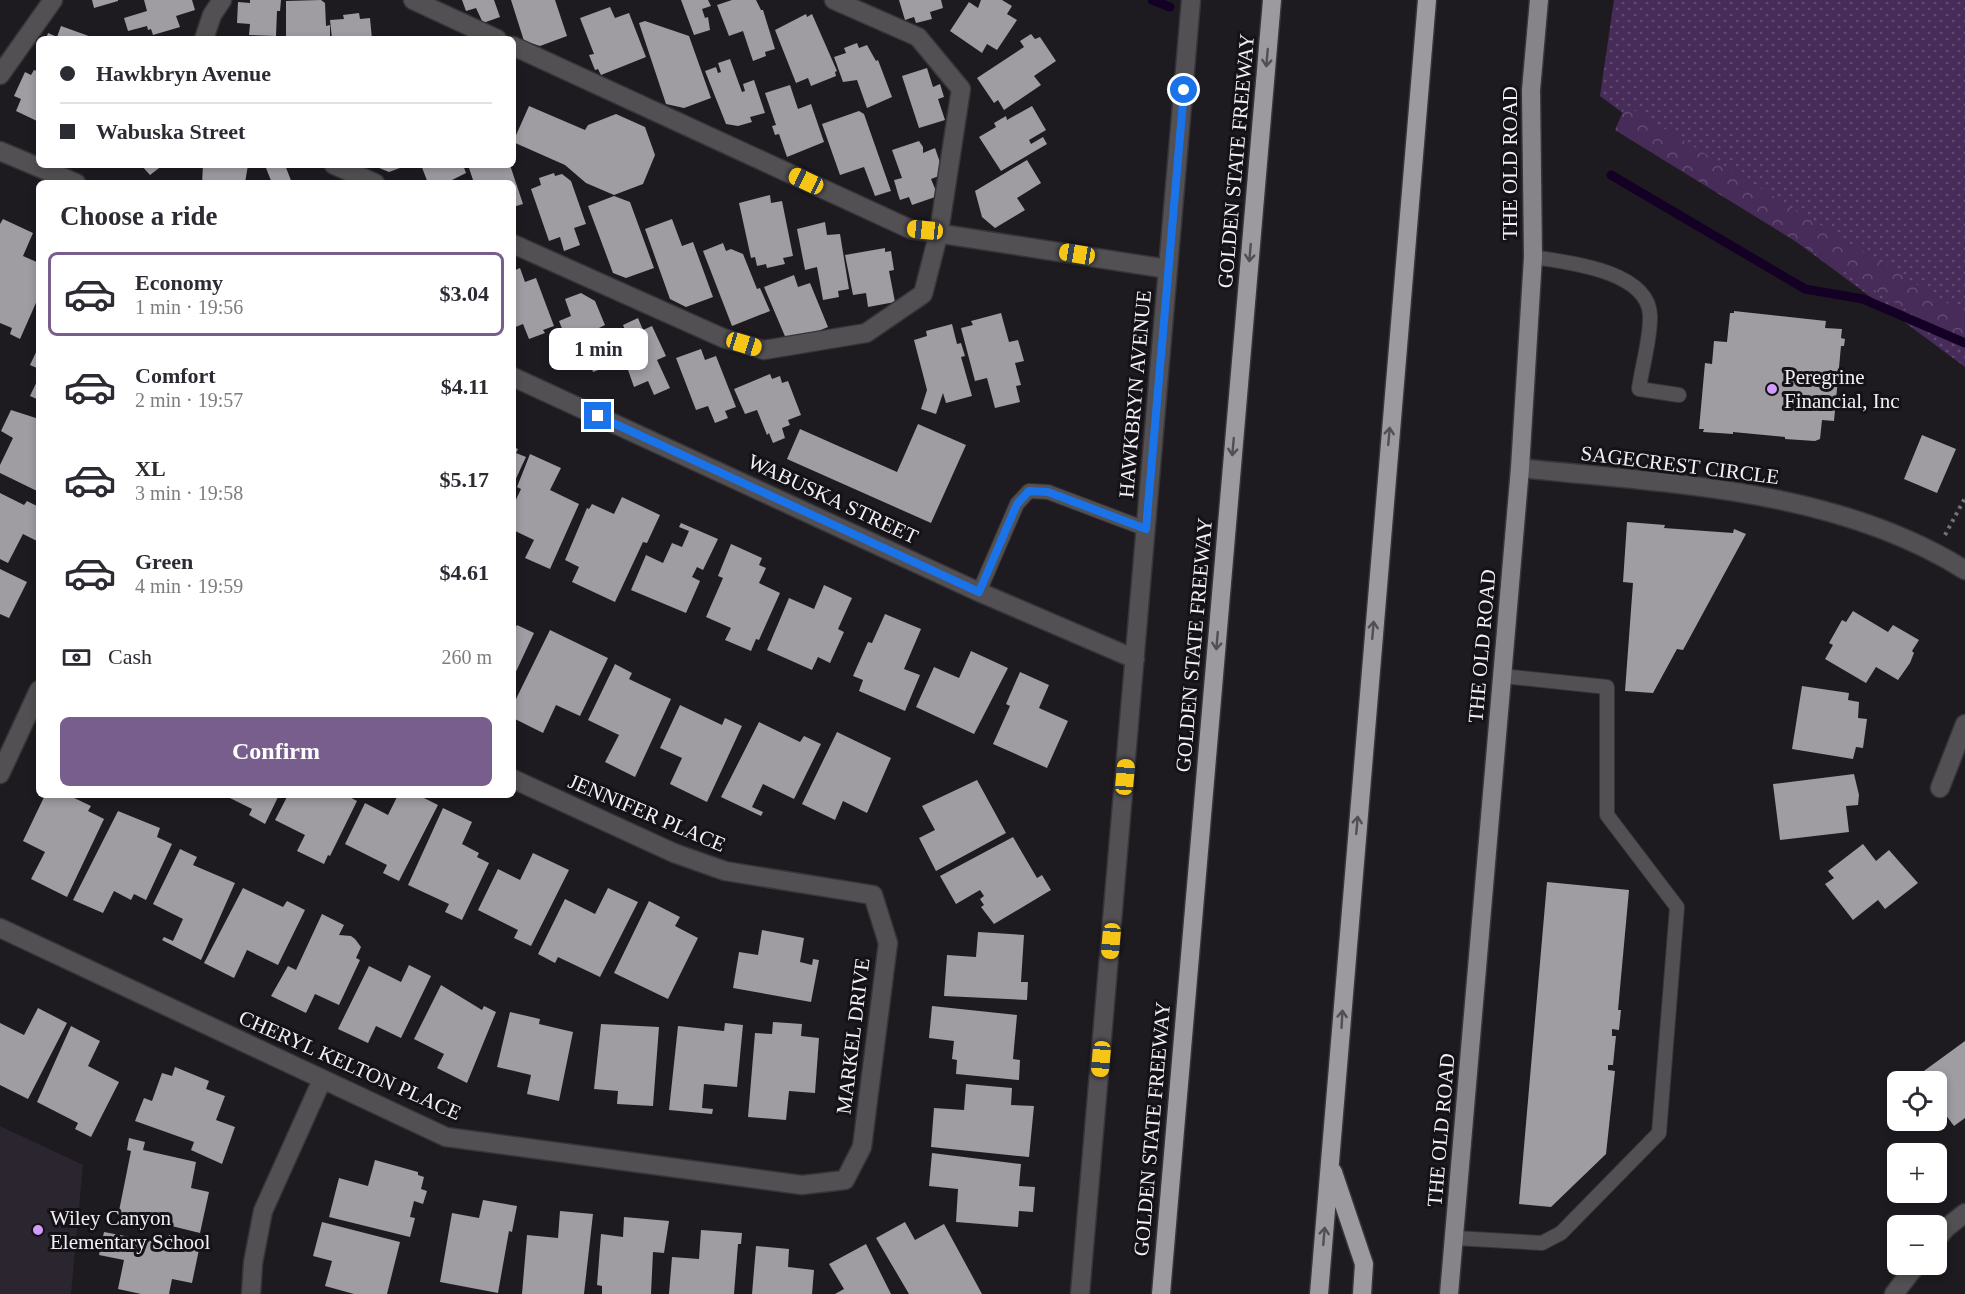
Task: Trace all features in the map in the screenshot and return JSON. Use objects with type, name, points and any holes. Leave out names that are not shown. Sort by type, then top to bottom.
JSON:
[{"type":"highway","name":"GOLDEN STATE FREEWAY","points":[[1161,1294],[1272,0]]},
{"type":"highway","points":[[1319,1294],[1427,0]]},
{"type":"highway","points":[[1331,1166],[1364,1264],[1362,1294]]},
{"type":"main road","name":"THE OLD ROAD","points":[[1449,1294],[1520,468],[1533,257],[1531,90],[1539,0]]},
{"type":"street","points":[[0,75],[53,0]]},
{"type":"street","points":[[205,36],[212,15],[222,0]]},
{"type":"street","points":[[412,0],[491,36]]},
{"type":"street","points":[[516,245],[723,338],[764,350],[866,333],[923,294],[939,232],[961,89],[918,37],[834,0]]},
{"type":"street","name":"HAWKBRYN AVENUE","points":[[1080,1294],[1191,0]]},
{"type":"street","points":[[516,47],[910,229],[1168,269]]},
{"type":"street","points":[[0,152],[36,167]]},
{"type":"street","points":[[39,168],[68,180]]},
{"type":"street","points":[[341,168],[368,180]]},
{"type":"street","name":"WABUSKA STREET","points":[[516,378],[979,592],[1135,659]]},
{"type":"street","name":"SAGECREST CIRCLE","points":[[1520,468],[1746,493],[1825,509],[1936,552],[1965,570]]},
{"type":"street","points":[[0,774],[36,696]]},
{"type":"street","points":[[1940,788],[1965,723]]},
{"type":"street","name":"JENNIFER PLACE","points":[[516,780],[674,853],[725,871],[873,896]]},
{"type":"street","name":"MARKEL DRIVE","points":[[845,1180],[862,1147],[888,943],[873,896]]},
{"type":"street","name":"CHERYL KELTON PLACE","points":[[0,928],[446,1137],[802,1185],[845,1180]]},
{"type":"street","points":[[251,1294],[263,1211],[322,1080]]},
{"type":"street","points":[[1947,1230],[1965,1213]]},
{"type":"street","points":[[1894,1294],[1909,1275]]},
{"type":"lane","points":[[1533,257],[1600,268],[1631,285],[1645,299],[1650,314],[1639,388],[1678,395]]},
{"type":"lane","points":[[979,592],[1017,504],[1029,491],[1048,492],[1146,529]]},
{"type":"lane","points":[[1454,1238],[1542,1244],[1561,1233],[1659,1133],[1677,908],[1607,815],[1607,687],[1502,676]]},
{"type":"path","points":[[1936,552],[1965,498]]},
{"type":"shaded area","name":"Wiley Canyon Elementary School","points":[[0,1126],[83,1165],[71,1294],[0,1294]]},
{"type":"green space","points":[[1614,0],[1965,0],[1965,367],[1600,96]]},
{"type":"green space","points":[[1626,105],[1965,314],[1965,346],[1615,130]]},
{"type":"building","points":[[92,0],[118,0],[118,1],[94,8]]},
{"type":"building","points":[[144,0],[192,0],[195,10],[176,16],[180,27],[153,35],[147,26],[128,31],[124,18],[147,11]]},
{"type":"building","points":[[250,0],[281,0],[280,11],[277,11],[276,36],[249,35],[250,24],[237,23],[238,2],[250,3]]},
{"type":"building","points":[[321,0],[325,3],[326,26],[330,25],[330,36],[286,36],[286,1]]},
{"type":"building","points":[[462,0],[494,0],[500,17],[483,23],[476,8],[466,11]]},
{"type":"building","points":[[511,0],[555,0],[567,36],[540,46],[524,41]]},
{"type":"building","points":[[681,0],[708,0],[711,6],[702,9],[705,18],[708,17],[710,30],[694,35]]},
{"type":"building","points":[[732,0],[756,0],[763,10],[775,49],[765,52],[766,56],[753,61],[743,31],[729,36],[717,5]]},
{"type":"building","points":[[899,0],[941,0],[943,8],[930,12],[932,19],[916,23],[914,17],[905,20]]},
{"type":"building","points":[[981,0],[1002,0],[1012,6],[1007,14],[1017,20],[997,50],[987,44],[982,53],[950,31],[969,2],[978,8]]},
{"type":"building","points":[[610,7],[615,18],[629,13],[646,57],[601,75],[598,69],[595,70],[589,55],[594,54],[580,18]]},
{"type":"building","points":[[359,13],[360,19],[370,18],[372,36],[332,36],[330,20],[344,19],[343,15]]},
{"type":"building","points":[[806,14],[807,17],[812,14],[837,71],[836,76],[811,86],[808,78],[796,83],[775,30]]},
{"type":"building","points":[[645,21],[689,36],[711,98],[684,108],[666,104],[639,23]]},
{"type":"building","points":[[61,26],[89,36],[57,36]]},
{"type":"building","points":[[1031,34],[1035,39],[1040,37],[1056,61],[1034,76],[1041,85],[1004,110],[998,100],[994,103],[977,78],[1024,47],[1020,41]]},
{"type":"building","points":[[857,43],[859,48],[867,45],[876,61],[878,60],[892,97],[867,108],[857,80],[843,82],[834,57],[846,53],[844,48]]},
{"type":"building","points":[[730,59],[742,92],[745,91],[743,84],[754,80],[765,113],[750,117],[752,122],[738,126],[726,124],[705,71],[716,67],[718,73],[721,72],[718,63]]},
{"type":"building","points":[[927,68],[933,87],[940,84],[944,97],[938,99],[945,120],[919,128],[902,76]]},
{"type":"building","points":[[34,70],[36,71],[36,121],[16,111],[21,99],[14,96],[25,72],[31,75]]},
{"type":"building","points":[[790,85],[798,109],[811,104],[824,142],[787,157],[779,134],[775,135],[772,126],[776,125],[765,93]]},
{"type":"building","points":[[529,106],[585,130],[588,125],[616,114],[645,127],[655,155],[643,184],[614,195],[586,183],[565,165],[516,143],[516,135]]},
{"type":"building","points":[[1032,106],[1046,130],[1029,140],[1031,144],[1043,137],[1047,144],[1001,171],[979,137],[996,127],[994,123],[1006,116],[1007,120]]},
{"type":"building","points":[[859,111],[864,114],[891,191],[875,196],[864,167],[840,175],[822,124]]},
{"type":"building","points":[[919,141],[923,147],[923,153],[935,148],[944,174],[931,179],[938,196],[912,205],[909,197],[900,200],[894,180],[902,178],[892,150]]},
{"type":"building","points":[[1027,160],[1041,183],[1017,198],[1025,210],[995,228],[982,217],[975,191]]},
{"type":"building","points":[[144,168],[159,168],[150,175]]},
{"type":"building","points":[[203,168],[248,168],[246,180],[202,180]]},
{"type":"building","points":[[266,168],[286,168],[291,180],[271,180]]},
{"type":"building","points":[[379,168],[400,168],[389,172]]},
{"type":"building","points":[[422,168],[464,168],[466,173],[452,180],[427,180]]},
{"type":"building","points":[[469,168],[511,168],[515,180],[473,180]]},
{"type":"building","points":[[554,173],[555,176],[562,174],[571,181],[586,224],[574,228],[580,245],[564,251],[560,237],[549,241],[531,189],[541,185],[539,178]]},
{"type":"building","points":[[516,183],[523,204],[516,206]]},
{"type":"building","points":[[770,195],[771,203],[782,201],[793,256],[783,258],[785,264],[767,268],[766,264],[757,266],[755,257],[751,258],[739,203]]},
{"type":"building","points":[[614,196],[630,202],[654,268],[626,278],[613,273],[588,206]]},
{"type":"building","points":[[3,219],[33,233],[23,256],[36,262],[36,303],[20,339],[10,334],[12,328],[0,323],[0,224]]},
{"type":"building","points":[[672,219],[682,246],[693,242],[713,297],[686,307],[670,299],[645,229]]},
{"type":"building","points":[[825,222],[827,235],[840,234],[849,289],[838,291],[839,297],[823,300],[817,267],[805,270],[797,229]]},
{"type":"building","points":[[723,243],[726,251],[731,249],[743,254],[757,289],[760,288],[770,311],[732,326],[703,251]]},
{"type":"building","points":[[885,248],[885,252],[891,251],[894,270],[889,271],[895,302],[868,307],[866,293],[853,295],[845,255]]},
{"type":"building","points":[[520,268],[525,282],[536,278],[554,326],[543,330],[545,333],[529,339],[523,324],[516,327],[516,270]]},
{"type":"building","points":[[794,275],[798,287],[810,283],[828,327],[794,341],[787,341],[764,287]]},
{"type":"building","points":[[581,293],[595,301],[605,325],[597,329],[611,365],[593,372],[584,346],[571,351],[559,321],[571,316],[565,299]]},
{"type":"building","points":[[1734,311],[1826,321],[1825,328],[1842,329],[1841,338],[1845,339],[1844,346],[1841,346],[1834,421],[1822,420],[1820,439],[1815,441],[1785,439],[1785,437],[1733,432],[1733,434],[1703,432],[1704,429],[1699,429],[1705,363],[1712,364],[1714,341],[1727,342],[1730,313]]},
{"type":"building","points":[[1001,313],[1009,342],[1018,340],[1024,361],[1015,363],[1021,385],[1016,386],[1020,402],[995,408],[987,378],[975,381],[961,328],[973,325],[971,321]]},
{"type":"building","points":[[638,318],[643,330],[652,326],[666,356],[657,360],[670,388],[654,395],[648,381],[634,387],[620,347],[630,342],[623,325]]},
{"type":"building","points":[[952,324],[957,344],[961,343],[965,356],[961,357],[972,396],[946,403],[943,393],[936,414],[921,409],[927,390],[914,340],[927,336],[926,331]]},
{"type":"building","points":[[701,349],[705,360],[716,356],[736,407],[725,411],[728,418],[715,423],[708,406],[696,410],[676,358]]},
{"type":"building","points":[[36,352],[36,368],[30,365]]},
{"type":"building","points":[[770,374],[772,379],[780,376],[782,383],[788,381],[801,415],[788,420],[790,425],[782,428],[785,438],[773,443],[769,433],[767,435],[757,410],[745,414],[734,389]]},
{"type":"building","points":[[36,383],[36,399],[30,396]]},
{"type":"building","points":[[11,410],[36,418],[36,491],[0,473],[0,465],[13,438],[1,431]]},
{"type":"building","points":[[918,424],[966,445],[931,523],[787,459],[800,429],[897,472]]},
{"type":"building","points":[[1922,435],[1956,449],[1937,493],[1904,479]]},
{"type":"building","points":[[516,453],[526,457],[516,479]]},
{"type":"building","points":[[530,454],[561,468],[550,490],[579,504],[550,569],[525,558],[534,540],[516,531],[516,500],[521,489],[517,487]]},
{"type":"building","points":[[0,493],[24,505],[27,501],[36,506],[36,540],[23,534],[8,563],[0,559]]},
{"type":"building","points":[[622,497],[660,515],[647,543],[643,542],[615,602],[572,582],[579,567],[565,560],[587,508],[589,509],[592,504],[614,514]]},
{"type":"building","points":[[1627,522],[1665,525],[1664,528],[1733,533],[1734,529],[1746,534],[1683,650],[1677,649],[1653,693],[1625,691],[1633,583],[1623,582]]},
{"type":"building","points":[[681,523],[718,539],[703,570],[697,567],[692,577],[700,581],[686,613],[631,590],[646,555],[663,563],[672,543],[682,547],[689,531],[679,527]]},
{"type":"building","points":[[731,544],[762,558],[759,565],[766,568],[759,583],[780,593],[759,640],[756,639],[751,651],[725,640],[731,628],[706,617],[723,578],[718,576]]},
{"type":"building","points":[[0,569],[27,582],[9,618],[0,614]]},
{"type":"building","points":[[824,585],[852,598],[838,629],[844,632],[830,663],[818,657],[812,670],[767,650],[789,598],[814,609]]},
{"type":"building","points":[[1853,611],[1888,632],[1893,625],[1919,640],[1912,651],[1914,653],[1910,663],[1898,680],[1876,667],[1866,683],[1825,659],[1833,645],[1829,643],[1842,620],[1846,622]]},
{"type":"building","points":[[885,614],[921,629],[904,669],[920,675],[905,711],[859,691],[863,680],[853,676],[868,642],[872,643]]},
{"type":"building","points":[[517,625],[534,633],[516,672]]},
{"type":"building","points":[[550,630],[608,658],[580,716],[556,705],[543,733],[516,720],[516,699]]},
{"type":"building","points":[[971,651],[1008,668],[974,734],[916,707],[934,667],[959,678]]},
{"type":"building","points":[[615,664],[632,673],[629,679],[671,699],[635,777],[605,762],[619,735],[588,720]]},
{"type":"building","points":[[1020,672],[1049,685],[1039,708],[1068,721],[1047,768],[993,744],[1010,706],[1006,704]]},
{"type":"building","points":[[1802,686],[1849,693],[1848,700],[1859,702],[1858,718],[1867,719],[1863,748],[1856,747],[1853,759],[1792,749]]},
{"type":"building","points":[[680,705],[722,725],[725,718],[742,726],[707,802],[670,784],[682,758],[660,748]]},
{"type":"building","points":[[759,722],[800,742],[804,736],[821,744],[794,799],[763,784],[752,807],[763,812],[761,816],[721,797]]},
{"type":"building","points":[[837,732],[891,758],[867,813],[843,801],[835,820],[802,804]]},
{"type":"building","points":[[1854,774],[1859,795],[1858,805],[1846,806],[1849,832],[1780,840],[1773,784]]},
{"type":"building","points":[[977,780],[1006,833],[936,871],[919,838],[935,830],[922,806]]},
{"type":"building","points":[[44,798],[74,798],[91,806],[88,811],[104,819],[67,897],[31,879],[45,852],[23,841]]},
{"type":"building","points":[[230,798],[278,798],[265,824],[249,815],[252,809]]},
{"type":"building","points":[[286,798],[352,798],[357,801],[324,864],[297,851],[305,835],[275,820]]},
{"type":"building","points":[[396,798],[424,798],[438,805],[399,881],[383,873],[387,865],[345,844],[365,803],[388,815]]},
{"type":"building","points":[[443,808],[472,822],[462,844],[479,853],[477,857],[489,863],[462,920],[445,912],[449,904],[408,885]]},
{"type":"building","points":[[118,811],[160,828],[157,837],[172,844],[146,900],[134,894],[131,900],[114,891],[103,913],[73,900]]},
{"type":"building","points":[[1013,837],[1037,878],[1042,875],[1051,890],[994,924],[981,907],[984,905],[980,899],[984,896],[980,890],[956,904],[940,876]]},
{"type":"building","points":[[1863,844],[1876,861],[1889,850],[1918,883],[1885,909],[1878,900],[1853,920],[1825,884],[1834,878],[1828,871]]},
{"type":"building","points":[[180,849],[197,857],[193,865],[235,883],[201,960],[162,940],[164,937],[173,941],[183,919],[153,904]]},
{"type":"building","points":[[533,853],[569,870],[531,946],[514,938],[518,930],[478,910],[498,869],[520,880]]},
{"type":"building","points":[[1547,882],[1629,890],[1618,1010],[1621,1010],[1619,1030],[1612,1029],[1612,1036],[1616,1036],[1613,1065],[1608,1065],[1608,1070],[1615,1071],[1606,1154],[1551,1207],[1519,1204]]},
{"type":"building","points":[[243,888],[283,907],[287,901],[305,910],[278,965],[247,950],[234,978],[204,963]]},
{"type":"building","points":[[608,888],[638,902],[600,977],[558,957],[555,963],[538,954],[565,899],[595,914]]},
{"type":"building","points":[[649,901],[680,917],[675,926],[698,938],[668,999],[614,973]]},
{"type":"building","points":[[322,914],[344,925],[339,935],[351,936],[355,939],[361,947],[356,958],[360,960],[339,1005],[315,994],[306,1013],[271,996],[288,966],[296,970]]},
{"type":"building","points":[[762,930],[804,938],[800,962],[812,965],[813,959],[819,960],[811,1002],[733,988],[739,952],[758,955]]},
{"type":"building","points":[[978,932],[1024,935],[1021,982],[1028,982],[1027,1000],[944,996],[947,955],[976,957]]},
{"type":"building","points":[[409,965],[431,976],[401,1038],[376,1026],[368,1043],[338,1029],[369,966],[401,982]]},
{"type":"building","points":[[441,985],[482,1010],[484,1006],[496,1012],[467,1083],[437,1068],[444,1054],[414,1039]]},
{"type":"building","points":[[932,1006],[1017,1015],[1013,1059],[1020,1060],[1019,1080],[956,1074],[957,1060],[952,1059],[954,1041],[929,1038]]},
{"type":"building","points":[[38,1008],[67,1023],[28,1099],[0,1085],[0,1023],[24,1035]]},
{"type":"building","points":[[510,1012],[540,1019],[539,1024],[573,1032],[559,1101],[527,1094],[531,1075],[497,1067]]},
{"type":"building","points":[[773,1022],[802,1024],[801,1036],[819,1038],[815,1093],[789,1091],[786,1120],[748,1117],[755,1033],[772,1034]]},
{"type":"building","points":[[725,1023],[743,1025],[737,1087],[704,1084],[702,1108],[713,1109],[712,1114],[669,1110],[678,1026],[724,1031]]},
{"type":"building","points":[[601,1024],[659,1027],[653,1106],[617,1104],[618,1091],[594,1089]]},
{"type":"building","points":[[71,1026],[100,1041],[88,1066],[119,1082],[91,1137],[75,1129],[78,1123],[37,1102]]},
{"type":"building","points":[[1965,1041],[1965,1118],[1954,1126],[1947,1117],[1947,1071],[1924,1071]]},
{"type":"building","points":[[175,1067],[209,1081],[206,1089],[225,1096],[216,1120],[235,1127],[222,1164],[191,1150],[194,1142],[135,1121],[144,1098],[152,1101],[162,1073],[172,1076]]},
{"type":"building","points":[[966,1084],[1012,1088],[1011,1105],[1034,1106],[1029,1157],[931,1147],[934,1108],[964,1110]]},
{"type":"building","points":[[129,1138],[145,1142],[143,1150],[196,1162],[191,1188],[209,1192],[200,1233],[131,1216],[118,1216],[131,1151],[127,1150]]},
{"type":"building","points":[[932,1153],[1021,1164],[1019,1186],[1035,1187],[1033,1212],[1019,1211],[1018,1227],[956,1222],[958,1189],[929,1186]]},
{"type":"building","points":[[375,1160],[418,1172],[418,1175],[424,1177],[421,1189],[427,1191],[423,1204],[414,1201],[410,1217],[415,1218],[410,1237],[329,1217],[339,1178],[368,1186]]},
{"type":"building","points":[[483,1200],[517,1206],[512,1232],[509,1231],[498,1293],[440,1282],[452,1213],[479,1218]]},
{"type":"building","points":[[560,1211],[593,1214],[584,1294],[522,1294],[527,1235],[558,1238]]},
{"type":"building","points":[[624,1217],[669,1221],[664,1253],[653,1252],[651,1294],[602,1294],[602,1286],[597,1285],[601,1234],[623,1237]]},
{"type":"building","points":[[322,1222],[400,1242],[387,1294],[354,1294],[325,1286],[332,1261],[313,1256]]},
{"type":"building","points":[[905,1222],[915,1240],[944,1224],[982,1294],[909,1294],[876,1238]]},
{"type":"building","points":[[701,1230],[742,1233],[741,1244],[738,1244],[734,1294],[669,1294],[672,1257],[699,1259]]},
{"type":"building","points":[[104,1232],[167,1244],[169,1235],[201,1240],[192,1283],[172,1279],[169,1294],[141,1294],[118,1289],[124,1260],[99,1255]]},
{"type":"building","points":[[866,1244],[891,1294],[835,1294],[844,1289],[829,1264]]},
{"type":"building","points":[[756,1246],[789,1249],[788,1267],[814,1270],[812,1294],[752,1294]]},
{"type":"waterway","points":[[1152,0],[1170,7]]},
{"type":"waterway","points":[[1611,175],[1805,289],[1863,299],[1965,343]]},
{"type":"place","name":"Peregrine Financial, Inc","points":[[1772,389]]},
{"type":"place","name":"Wiley Canyon Elementary School","points":[[38,1230]]},
{"type":"route","points":[[598,416],[979,592],[1017,504],[1029,491],[1048,492],[1146,529],[1184,90]]}]
